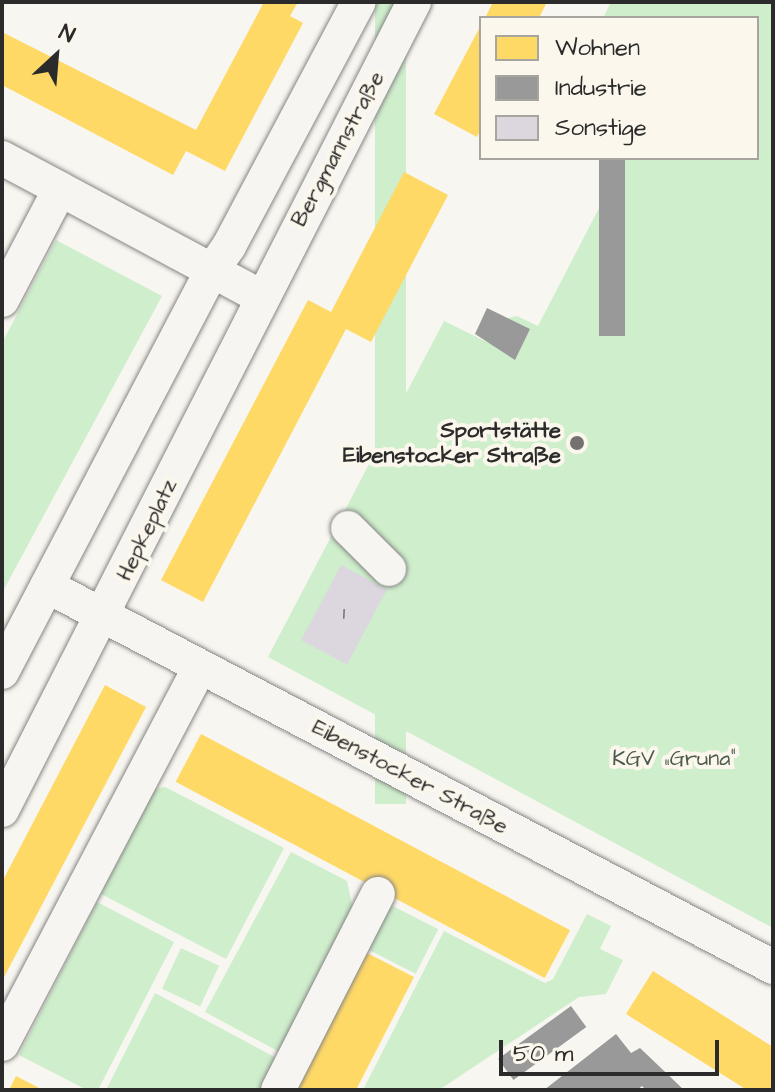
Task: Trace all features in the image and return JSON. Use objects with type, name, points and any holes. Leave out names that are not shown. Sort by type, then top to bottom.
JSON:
[{"type":"street","points":[[2,672],[213,269],[229,246],[359,2]]},
{"type":"street","name":"Bergmannstraße","points":[[261,297],[414,2]]},
{"type":"street","points":[[2,158],[261,297]]},
{"type":"street","points":[[2,300],[60,189]]},
{"type":"street","name":"Hepkeplatz","points":[[2,810],[104,616],[261,297]]},
{"type":"street","points":[[348,528],[389,569]]},
{"type":"street","name":"Eibenstocker Straße","points":[[47,586],[773,967]]},
{"type":"street","points":[[2,1044],[200,667]]},
{"type":"street","points":[[278,1090],[378,894]]},
{"type":"green space","points":[[375,2],[406,2],[406,804],[375,804]]},
{"type":"green space","name":"Sportstätte Eibenstocker Straße","points":[[611,2],[773,2],[773,928],[268,657],[444,321],[495,346],[508,318],[517,316],[538,326],[624,160],[759,160],[759,16],[604,16]]},
{"type":"green space","points":[[56,240],[162,296],[2,593],[2,343]]},
{"type":"green space","points":[[165,787],[284,848],[226,959],[101,894],[155,789]]},
{"type":"green space","points":[[291,852],[347,881],[355,918],[285,1055],[205,1012]]},
{"type":"green space","points":[[383,901],[438,929],[416,974],[360,946]]},
{"type":"green space","points":[[97,902],[174,942],[98,1090],[87,1090],[19,1055]]},
{"type":"green space","points":[[587,914],[611,926],[600,949],[623,960],[606,994],[579,997],[439,1090],[363,1090],[444,931],[545,983],[553,979]]},
{"type":"green space","points":[[181,948],[219,966],[200,1007],[162,989]]},
{"type":"green space","points":[[155,993],[282,1061],[268,1090],[106,1090]]},
{"type":"building: Wohnen","points":[[264,2],[298,2],[290,16],[303,23],[225,171],[186,151],[173,175],[2,85],[2,32],[196,130]]},
{"type":"building: Wohnen","points":[[493,2],[547,2],[540,16],[486,16]]},
{"type":"building: Wohnen","points":[[479,29],[477,137],[434,114]]},
{"type":"building: Wohnen","points":[[404,172],[448,195],[371,342],[346,329],[203,602],[161,580],[308,300],[331,312]]},
{"type":"building: Wohnen","points":[[105,685],[146,707],[2,981],[2,882]]},
{"type":"building: Wohnen","points":[[201,734],[570,930],[545,978],[176,782]]},
{"type":"building: Wohnen","points":[[367,953],[414,977],[356,1090],[296,1090]]},
{"type":"building: Wohnen","points":[[653,971],[773,1047],[773,1090],[747,1090],[626,1014]]},
{"type":"building: Wohnen","points":[[16,1076],[43,1090],[9,1090]]},
{"type":"building: Industrie","points":[[599,160],[625,160],[625,336],[599,336]]},
{"type":"building: Industrie","points":[[487,308],[530,329],[515,360],[475,334]]},
{"type":"building: Industrie","points":[[571,1006],[586,1027],[513,1080],[498,1059]]},
{"type":"building: Industrie","points":[[616,1034],[631,1053],[640,1048],[684,1090],[646,1090],[642,1086],[637,1090],[544,1090]]},
{"type":"building: Sonstige","points":[[341,565],[387,589],[347,664],[301,640]]},
{"type":"place","name":"Sportstätte Eibenstocker Straße","points":[[577,443]]},
{"type":"park label","name":"KGV „Gruna“","points":[[674,759]]}]
